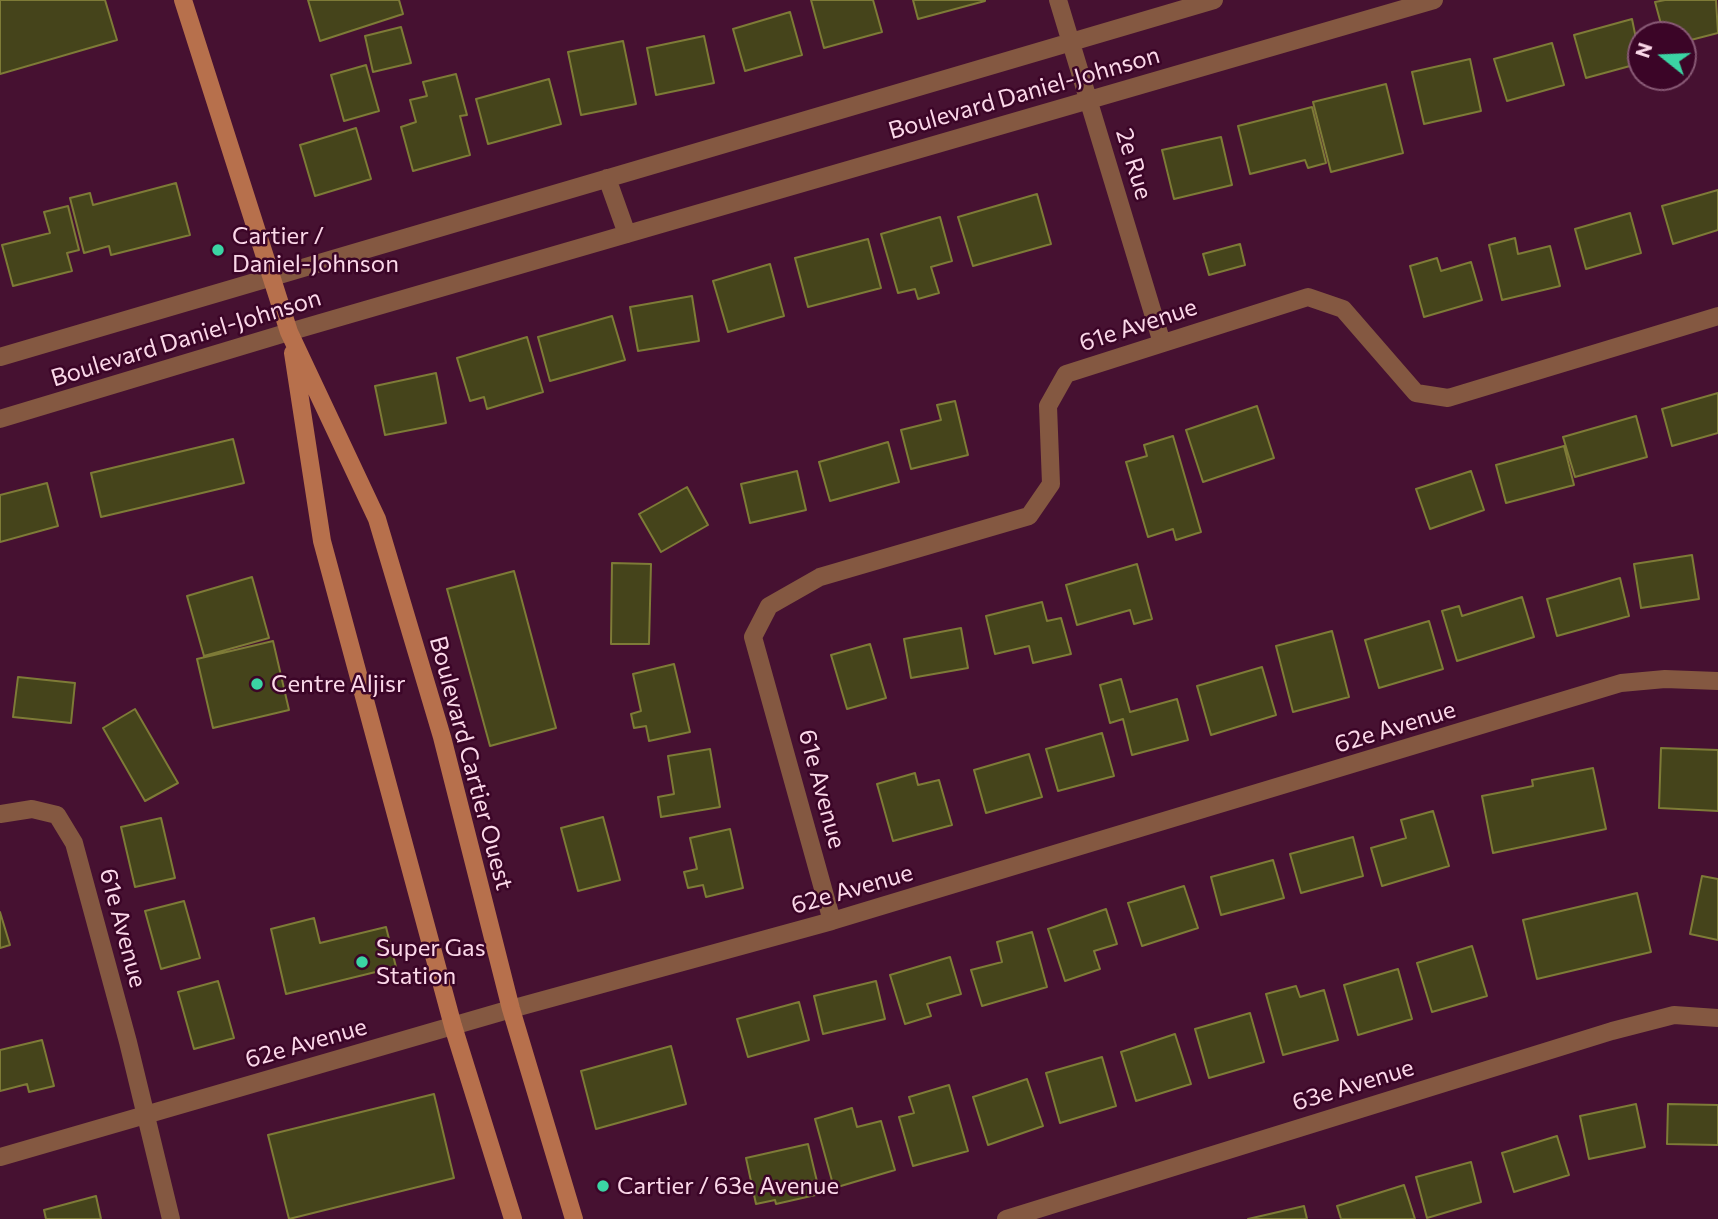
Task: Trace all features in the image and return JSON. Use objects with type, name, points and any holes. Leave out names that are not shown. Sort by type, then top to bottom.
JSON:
[{"type":"street","name":"Boulevard Cartier Ouest","points":[[183,0],[289,332],[377,519],[442,737],[511,1009],[574,1219]]},
{"type":"street","name":"2e Rue","points":[[1058,0],[1162,343]]},
{"type":"street","name":"Boulevard Daniel-Johnson","points":[[0,357],[1214,0]]},
{"type":"street","name":"Boulevard Daniel-Johnson","points":[[0,419],[289,332],[1434,0]]},
{"type":"street","points":[[607,178],[628,234]]},
{"type":"street","name":"61e Avenue","points":[[832,921],[753,637],[769,606],[820,578],[1029,516],[1051,484],[1048,406],[1066,374],[1308,297],[1343,309],[1416,393],[1448,398],[1718,316]]},
{"type":"street","name":"Boulevard Cartier Ouest","points":[[289,332],[322,541],[453,1026],[513,1219]]},
{"type":"street","name":"62e Avenue","points":[[0,1157],[511,1009],[832,921],[1621,683],[1665,679],[1718,681]]},
{"type":"street","name":"61e Avenue","points":[[0,814],[32,808],[57,815],[74,844],[146,1115]]},
{"type":"street","name":"63e Avenue","points":[[1006,1219],[1612,1031],[1674,1015],[1718,1018]]},
{"type":"street","points":[[146,1115],[171,1219]]},
{"type":"building","points":[[0,0],[105,0],[117,40],[0,74]]},
{"type":"building","points":[[308,0],[399,0],[403,14],[320,41]]},
{"type":"building","points":[[811,0],[873,0],[882,32],[824,48]]},
{"type":"building","points":[[913,0],[985,0],[985,1],[918,19]]},
{"type":"building","points":[[1716,0],[1718,33],[1697,38],[1697,21],[1660,21],[1655,2]]},
{"type":"building","points":[[790,12],[802,55],[745,71],[733,29]]},
{"type":"building","points":[[1632,19],[1627,21],[1627,67],[1586,78],[1574,35]]},
{"type":"building","points":[[401,27],[411,63],[373,72],[365,36]]},
{"type":"building","points":[[704,36],[714,83],[656,95],[647,48]]},
{"type":"building","points":[[623,41],[636,104],[581,115],[568,52]]},
{"type":"building","points":[[1552,43],[1564,85],[1507,101],[1494,59]]},
{"type":"building","points":[[1470,59],[1481,111],[1424,124],[1412,72]]},
{"type":"building","points":[[366,65],[379,111],[344,121],[331,75]]},
{"type":"building","points":[[456,74],[467,115],[460,116],[470,155],[413,171],[401,127],[416,122],[410,100],[427,96],[423,82]]},
{"type":"building","points":[[549,79],[561,124],[488,144],[476,99]]},
{"type":"building","points":[[1386,84],[1403,153],[1331,172],[1313,102]]},
{"type":"building","points":[[1312,107],[1326,163],[1308,168],[1305,160],[1250,174],[1238,126]]},
{"type":"building","points":[[356,128],[371,179],[315,196],[300,145]]},
{"type":"building","points":[[1221,137],[1232,185],[1174,199],[1162,150]]},
{"type":"building","points":[[176,183],[190,235],[111,255],[109,246],[84,253],[70,198],[90,193],[93,205]]},
{"type":"building","points":[[1718,190],[1718,230],[1673,244],[1662,206]]},
{"type":"building","points":[[1037,194],[1051,244],[973,266],[958,217]]},
{"type":"building","points":[[68,206],[79,250],[67,253],[72,271],[13,286],[2,245],[50,233],[44,212]]},
{"type":"building","points":[[1630,213],[1641,253],[1586,269],[1575,229]]},
{"type":"building","points":[[940,217],[952,261],[931,267],[939,293],[918,299],[915,289],[898,293],[881,234]]},
{"type":"building","points":[[1515,238],[1518,254],[1550,246],[1560,286],[1502,300],[1489,245]]},
{"type":"building","points":[[868,239],[881,288],[808,307],[795,258]]},
{"type":"building","points":[[1240,244],[1245,265],[1209,275],[1203,254]]},
{"type":"building","points":[[1437,258],[1441,271],[1471,262],[1482,300],[1424,317],[1410,266]]},
{"type":"building","points":[[770,264],[784,316],[728,332],[713,281]]},
{"type":"building","points":[[692,296],[699,341],[638,351],[630,307]]},
{"type":"building","points":[[612,316],[625,360],[550,381],[538,337]]},
{"type":"building","points":[[527,337],[543,392],[487,409],[484,397],[470,401],[457,358]]},
{"type":"building","points":[[436,373],[446,423],[385,435],[375,386]]},
{"type":"building","points":[[1718,393],[1718,433],[1672,446],[1662,409]]},
{"type":"building","points":[[955,401],[968,455],[911,469],[901,430],[941,420],[937,405]]},
{"type":"building","points":[[1257,406],[1274,458],[1203,482],[1186,430]]},
{"type":"building","points":[[1636,416],[1647,457],[1575,477],[1563,437]]},
{"type":"building","points":[[1173,436],[1201,532],[1176,540],[1173,529],[1148,537],[1126,462],[1147,456],[1144,445]]},
{"type":"building","points":[[233,439],[244,483],[101,517],[91,473]]},
{"type":"building","points":[[888,442],[899,482],[830,501],[819,462]]},
{"type":"building","points":[[1564,446],[1574,485],[1506,503],[1496,465]]},
{"type":"building","points":[[797,471],[806,510],[750,523],[741,484]]},
{"type":"building","points":[[1471,471],[1484,510],[1430,529],[1416,489]]},
{"type":"building","points":[[47,483],[58,526],[0,542],[0,495]]},
{"type":"building","points":[[687,487],[708,525],[661,552],[639,514]]},
{"type":"building","points":[[1692,555],[1699,599],[1641,608],[1634,564]]},
{"type":"building","points":[[612,563],[651,564],[649,644],[611,644]]},
{"type":"building","points":[[1137,564],[1152,619],[1134,624],[1130,610],[1077,625],[1066,585]]},
{"type":"building","points":[[514,571],[556,728],[490,746],[447,589]]},
{"type":"building","points":[[252,577],[269,638],[204,656],[187,596]]},
{"type":"building","points":[[1620,578],[1629,616],[1557,636],[1547,599]]},
{"type":"building","points":[[1522,597],[1534,637],[1457,661],[1442,611],[1459,606],[1462,616]]},
{"type":"building","points":[[1042,602],[1047,621],[1061,618],[1071,654],[1033,663],[1029,646],[995,654],[986,616]]},
{"type":"building","points":[[1429,621],[1443,669],[1379,688],[1365,640]]},
{"type":"building","points":[[961,628],[968,668],[911,678],[904,639]]},
{"type":"building","points":[[1332,631],[1349,697],[1293,712],[1276,646]]},
{"type":"building","points":[[273,641],[289,710],[213,728],[197,659]]},
{"type":"building","points":[[870,644],[886,698],[847,709],[831,655]]},
{"type":"building","points":[[674,664],[690,732],[649,741],[646,726],[634,728],[631,714],[641,711],[633,674]]},
{"type":"building","points":[[1262,667],[1276,715],[1211,735],[1197,686]]},
{"type":"building","points":[[18,677],[75,683],[71,723],[13,717]]},
{"type":"building","points":[[1121,679],[1130,712],[1177,699],[1188,740],[1132,755],[1123,719],[1110,723],[1100,685]]},
{"type":"building","points":[[135,709],[178,783],[145,801],[103,728]]},
{"type":"building","points":[[1102,733],[1114,776],[1058,791],[1046,749]]},
{"type":"building","points":[[1661,748],[1718,750],[1718,811],[1659,808]]},
{"type":"building","points":[[710,749],[720,807],[661,817],[658,797],[674,794],[668,756]]},
{"type":"building","points":[[1029,754],[1042,797],[986,813],[974,770]]},
{"type":"building","points":[[1593,768],[1606,829],[1493,853],[1482,796],[1533,786],[1532,780]]},
{"type":"building","points":[[915,773],[918,785],[939,780],[952,825],[893,841],[877,784]]},
{"type":"building","points":[[1433,811],[1449,866],[1382,886],[1371,848],[1406,838],[1401,820]]},
{"type":"building","points":[[603,817],[620,880],[578,891],[561,828]]},
{"type":"building","points":[[161,818],[175,878],[135,887],[121,827]]},
{"type":"building","points":[[730,829],[743,888],[706,897],[703,885],[688,888],[684,872],[697,869],[690,838]]},
{"type":"building","points":[[1353,837],[1363,876],[1301,893],[1290,854]]},
{"type":"building","points":[[1273,860],[1284,898],[1221,915],[1211,877]]},
{"type":"building","points":[[1702,876],[1718,879],[1718,940],[1690,934]]},
{"type":"building","points":[[1184,886],[1198,928],[1142,946],[1128,903]]},
{"type":"building","points":[[1637,893],[1651,952],[1537,979],[1523,920]]},
{"type":"building","points":[[184,901],[200,958],[161,969],[145,911]]},
{"type":"building","points":[[1106,909],[1117,944],[1094,951],[1100,969],[1065,981],[1048,929]]},
{"type":"building","points":[[0,912],[10,945],[0,948]]},
{"type":"building","points":[[314,918],[320,943],[386,927],[396,967],[286,994],[271,929]]},
{"type":"building","points":[[1032,932],[1047,987],[982,1006],[971,970],[1002,962],[997,942]]},
{"type":"building","points":[[1472,946],[1487,996],[1432,1012],[1417,963]]},
{"type":"building","points":[[950,957],[961,994],[927,1004],[931,1016],[905,1024],[890,975]]},
{"type":"building","points":[[1398,969],[1412,1019],[1358,1035],[1344,985]]},
{"type":"building","points":[[218,981],[234,1038],[194,1049],[178,992]]},
{"type":"building","points":[[876,981],[885,1019],[823,1034],[814,996]]},
{"type":"building","points":[[1296,986],[1300,997],[1324,990],[1338,1040],[1283,1055],[1266,994]]},
{"type":"building","points":[[799,1002],[809,1040],[748,1057],[737,1019]]},
{"type":"building","points":[[1250,1013],[1264,1062],[1209,1078],[1195,1029]]},
{"type":"building","points":[[1175,1034],[1191,1084],[1136,1101],[1121,1052]]},
{"type":"building","points":[[42,1040],[54,1086],[29,1092],[27,1084],[0,1091],[0,1050]]},
{"type":"building","points":[[671,1046],[686,1104],[596,1129],[581,1071]]},
{"type":"building","points":[[1102,1057],[1116,1106],[1060,1123],[1046,1073]]},
{"type":"building","points":[[1027,1079],[1043,1126],[988,1145],[973,1097]]},
{"type":"building","points":[[949,1085],[968,1151],[913,1166],[899,1117],[914,1113],[909,1097]]},
{"type":"building","points":[[434,1094],[454,1178],[289,1219],[268,1135]]},
{"type":"building","points":[[1636,1104],[1645,1147],[1589,1159],[1580,1116]]},
{"type":"building","points":[[1668,1104],[1718,1105],[1718,1145],[1667,1144]]},
{"type":"building","points":[[852,1108],[857,1127],[881,1121],[895,1170],[834,1188],[815,1119]]},
{"type":"building","points":[[1557,1136],[1569,1175],[1514,1192],[1502,1153]]},
{"type":"building","points":[[808,1144],[820,1194],[776,1204],[775,1200],[756,1204],[746,1158]]},
{"type":"building","points":[[1471,1162],[1481,1202],[1427,1218],[1416,1177]]},
{"type":"building","points":[[1404,1185],[1415,1219],[1341,1219],[1337,1206]]},
{"type":"building","points":[[96,1196],[101,1219],[46,1219],[44,1210]]},
{"type":"building","points":[[1304,1206],[1307,1219],[1248,1219]]},
{"type":"place","name":"Cartier / Daniel-Johnson","points":[[218,250]]},
{"type":"place","name":"Centre Aljisr","points":[[257,684]]},
{"type":"place","name":"Super Gas Station","points":[[362,962]]},
{"type":"place","name":"Cartier / 63e Avenue","points":[[603,1186]]}]
